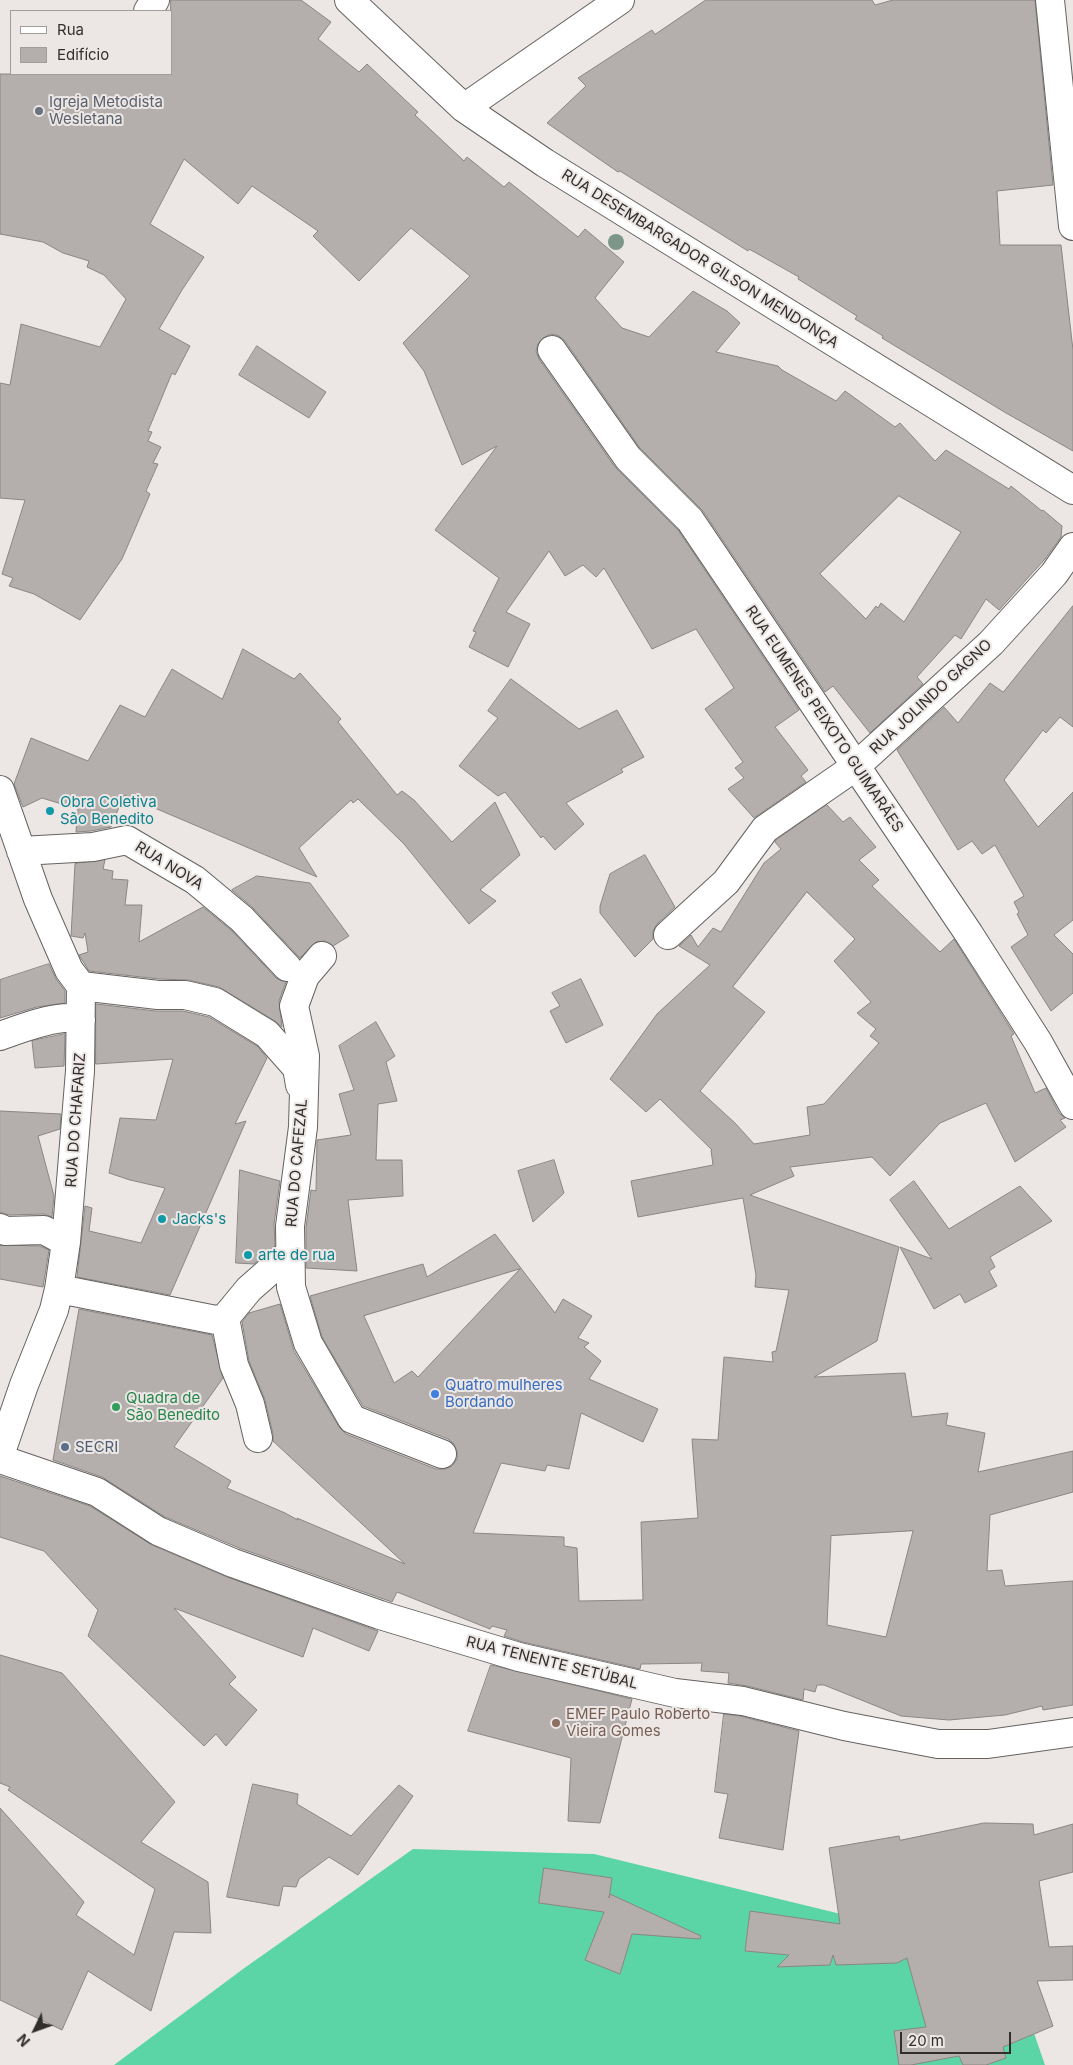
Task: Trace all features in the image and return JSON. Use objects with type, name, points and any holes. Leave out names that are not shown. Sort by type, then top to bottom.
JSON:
[{"type":"street","name":"RUA DESEMBARGADOR GILSON MENDONÇA","points":[[349,0],[464,108],[545,163],[1073,490]]},
{"type":"street","points":[[464,108],[620,0]]},
{"type":"street","points":[[1050,0],[1073,226]]},
{"type":"street","name":"RUA EUMENES PEIXOTO GUIMARÃES","points":[[552,350],[628,458],[690,520],[968,934],[1038,1042],[1073,1105]]},
{"type":"street","name":"RUA JOLINDO GAGNO","points":[[668,935],[726,882],[765,829],[855,767],[991,643],[1054,574],[1073,547]]},
{"type":"street","points":[[0,790],[38,899],[69,970],[81,986],[158,995],[185,995],[215,1002],[268,1034],[280,1047],[297,1068],[303,1103]]},
{"type":"street","name":"RUA NOVA","points":[[21,852],[93,847],[127,840],[195,880],[242,919],[287,967]]},
{"type":"street","name":"RUA DO CAFEZAL","points":[[322,956],[305,976],[294,1006],[305,1056],[302,1135],[290,1226],[291,1287],[308,1343],[352,1419],[442,1454]]},
{"type":"street","name":"RUA DO CHAFARIZ","points":[[0,1455],[24,1386],[54,1310],[59,1290],[66,1242],[80,1071],[81,986]]},
{"type":"street","points":[[0,1036],[32,1025],[73,1017],[81,1020]]},
{"type":"street","points":[[0,1228],[6,1231],[44,1230],[66,1242]]},
{"type":"street","points":[[59,1290],[216,1320],[225,1318],[249,1289],[290,1253]]},
{"type":"street","points":[[225,1318],[234,1365],[250,1404],[258,1438]]},
{"type":"street","name":"RUA TENENTE SETÚBAL","points":[[0,1459],[97,1492],[158,1532],[233,1563],[380,1615],[519,1657],[675,1693],[743,1701],[844,1726],[938,1744],[988,1744],[1073,1732]]},
{"type":"green space","points":[[413,1849],[594,1854],[882,1924],[1019,1990],[1045,2065],[114,2065],[243,1969]]},
{"type":"building","points":[[171,0],[301,0],[331,22],[318,39],[359,72],[367,64],[418,112],[415,115],[464,161],[467,157],[504,187],[509,182],[578,237],[585,229],[624,262],[595,298],[622,328],[649,337],[693,291],[727,311],[740,323],[716,352],[778,366],[836,401],[845,391],[895,427],[900,423],[935,461],[946,450],[1009,489],[1011,486],[1062,526],[1061,537],[1045,559],[999,610],[986,599],[961,639],[955,635],[917,677],[923,684],[870,733],[833,686],[825,692],[703,511],[640,448],[565,341],[559,336],[551,334],[543,338],[538,344],[536,351],[539,359],[615,467],[678,530],[799,710],[775,727],[808,770],[801,776],[806,782],[754,818],[728,789],[744,778],[735,768],[743,762],[705,709],[734,688],[696,629],[652,649],[604,568],[596,577],[583,565],[565,576],[549,551],[506,612],[530,624],[508,667],[469,647],[476,632],[473,631],[499,578],[435,530],[497,446],[462,465],[424,371],[403,343],[470,276],[411,228],[359,281],[313,236],[318,231],[252,186],[238,204],[184,159],[150,224],[204,257],[159,329],[190,346],[175,375],[172,373],[148,431],[152,432],[148,441],[161,447],[153,463],[158,464],[146,491],[150,494],[122,559],[80,620],[34,594],[9,586],[13,578],[2,574],[25,500],[0,498],[0,383],[10,385],[21,324],[100,347],[126,299],[104,275],[87,267],[89,261],[63,253],[43,242],[0,234],[0,74],[172,75]],"holes":[[[899,496],[961,532],[904,622],[881,603],[878,608],[876,606],[866,619],[820,574]]]},
{"type":"building","points":[[706,0],[872,0],[875,5],[893,0],[1035,0],[1053,185],[997,191],[1000,245],[1061,245],[1073,350],[1073,451],[882,338],[883,336],[855,319],[857,316],[798,279],[799,277],[749,249],[748,251],[620,171],[618,172],[547,123],[586,86],[578,78],[652,30],[655,34]]},
{"type":"building","points":[[257,346],[326,392],[309,418],[239,375]]},
{"type":"building","points":[[1073,606],[1073,727],[1060,717],[1046,733],[1043,730],[1004,780],[1038,827],[1073,792],[1073,920],[1054,935],[1073,954],[1073,993],[1051,1011],[1011,947],[1028,935],[1017,914],[1019,912],[1014,902],[1024,896],[995,845],[982,854],[972,841],[958,850],[897,750],[944,707],[958,723],[990,683],[1003,692]]},
{"type":"building","points":[[243,649],[294,679],[300,673],[341,719],[338,722],[397,795],[402,791],[414,800],[452,842],[495,802],[520,855],[480,890],[496,901],[469,924],[404,844],[358,799],[353,803],[351,800],[299,848],[317,877],[124,795],[111,827],[91,831],[76,832],[78,809],[42,798],[23,807],[14,784],[31,738],[88,761],[120,705],[145,717],[172,669],[222,699]]},
{"type":"building","points":[[511,679],[579,729],[617,710],[644,757],[621,769],[623,772],[566,803],[584,824],[555,850],[543,836],[541,838],[505,792],[498,796],[459,766],[498,718],[488,711]]},
{"type":"building","points":[[827,805],[843,822],[850,817],[876,847],[859,860],[879,880],[872,886],[940,952],[954,939],[1014,1034],[1011,1036],[1035,1093],[1046,1088],[1059,1113],[1065,1118],[1060,1120],[1066,1127],[1015,1162],[986,1103],[940,1123],[890,1176],[872,1157],[790,1167],[794,1176],[750,1195],[899,1247],[877,1341],[814,1377],[905,1373],[912,1417],[948,1413],[946,1425],[985,1433],[978,1472],[1073,1451],[1073,1492],[990,1515],[987,1571],[1002,1570],[1005,1586],[1073,1581],[1073,1705],[1043,1710],[1042,1706],[1005,1715],[949,1720],[901,1716],[824,1685],[817,1685],[815,1692],[804,1689],[803,1700],[728,1683],[729,1673],[701,1671],[702,1663],[641,1664],[640,1669],[523,1642],[504,1636],[507,1630],[492,1626],[490,1629],[397,1592],[392,1602],[239,1548],[165,1517],[102,1477],[53,1460],[79,1309],[212,1335],[223,1378],[174,1447],[231,1481],[227,1488],[298,1520],[297,1518],[405,1564],[273,1441],[265,1400],[249,1361],[242,1322],[249,1313],[280,1304],[294,1351],[339,1427],[346,1434],[436,1469],[445,1469],[452,1466],[457,1459],[457,1451],[454,1444],[448,1439],[363,1406],[322,1337],[310,1296],[423,1264],[427,1277],[495,1234],[555,1313],[563,1299],[592,1316],[578,1338],[589,1343],[584,1347],[601,1361],[589,1379],[658,1409],[643,1442],[581,1413],[569,1469],[547,1465],[545,1471],[501,1463],[473,1533],[564,1537],[564,1546],[577,1548],[579,1601],[643,1600],[641,1522],[698,1518],[692,1439],[718,1440],[724,1357],[773,1362],[772,1352],[776,1351],[789,1290],[755,1287],[756,1275],[743,1198],[638,1217],[631,1181],[713,1165],[712,1150],[660,1099],[646,1112],[610,1079],[657,1014],[710,965],[679,946],[691,935],[698,947],[713,928],[721,932],[764,863],[781,849],[775,842]],"holes":[[[807,892],[855,939],[834,961],[871,1002],[857,1013],[876,1029],[870,1036],[879,1043],[824,1104],[807,1107],[810,1135],[754,1144],[735,1123],[700,1091],[765,1012],[733,987]],[[520,1269],[418,1377],[412,1371],[394,1383],[364,1316]],[[913,1531],[886,1637],[827,1625],[831,1536]]]},
{"type":"building","points":[[645,855],[675,907],[657,924],[653,931],[653,939],[635,957],[600,913],[600,906],[610,874]]},
{"type":"building","points":[[105,860],[103,869],[113,871],[112,879],[128,880],[125,905],[142,905],[139,942],[203,907],[231,930],[276,978],[286,982],[279,1001],[282,1027],[219,987],[188,980],[159,979],[89,971],[79,955],[88,952],[85,933],[83,938],[71,936],[75,864]]},
{"type":"building","points":[[257,876],[310,883],[349,936],[333,946],[325,941],[316,942],[300,958],[253,908],[232,890]]},
{"type":"building","points":[[49,964],[56,979],[65,991],[65,1003],[37,1007],[0,1018],[0,980]]},
{"type":"building","points":[[581,979],[603,1025],[566,1043],[550,1011],[560,1006],[552,993]]},
{"type":"building","points":[[96,1004],[156,1011],[183,1011],[209,1017],[257,1046],[267,1058],[235,1124],[246,1121],[170,1295],[77,1277],[85,1206],[92,1208],[89,1231],[141,1243],[165,1188],[109,1173],[120,1118],[156,1120],[173,1059],[96,1064]]},
{"type":"building","points":[[376,1022],[395,1056],[386,1062],[397,1101],[378,1104],[376,1160],[402,1160],[403,1196],[348,1200],[357,1271],[306,1268],[306,1227],[311,1190],[316,1191],[317,1140],[351,1135],[339,1094],[354,1090],[339,1046]]},
{"type":"building","points":[[65,1034],[64,1066],[35,1068],[32,1041]]},
{"type":"building","points":[[0,1111],[61,1114],[60,1129],[38,1136],[54,1196],[52,1217],[44,1214],[9,1215],[0,1212]]},
{"type":"building","points":[[554,1160],[564,1193],[533,1222],[518,1171]]},
{"type":"building","points":[[240,1170],[280,1181],[274,1224],[275,1246],[254,1264],[236,1263]]},
{"type":"building","points":[[914,1181],[949,1229],[1020,1186],[1052,1221],[990,1257],[995,1267],[989,1271],[997,1286],[965,1303],[960,1294],[934,1309],[900,1247],[932,1259],[890,1200]]},
{"type":"building","points":[[0,1245],[40,1246],[49,1250],[43,1287],[0,1279]]},
{"type":"building","points":[[0,1476],[90,1506],[152,1545],[227,1577],[378,1631],[369,1651],[313,1628],[303,1657],[174,1608],[236,1677],[229,1684],[257,1710],[226,1746],[216,1734],[204,1746],[88,1636],[98,1610],[44,1551],[0,1537]]},
{"type":"building","points":[[0,1655],[62,1673],[175,1802],[141,1842],[208,1882],[211,1933],[174,1932],[151,2011],[88,1971],[62,2030],[0,2000],[0,1808],[84,1902],[76,1915],[134,1955],[155,1889],[8,1790],[10,1787],[0,1783]]},
{"type":"building","points":[[491,1665],[632,1699],[600,1823],[568,1821],[571,1758],[468,1731]]},
{"type":"building","points":[[724,1714],[740,1716],[799,1731],[783,1850],[719,1838],[728,1794],[715,1792]]},
{"type":"building","points":[[253,1784],[298,1794],[297,1804],[351,1836],[399,1785],[413,1796],[358,1875],[329,1857],[299,1879],[296,1887],[283,1886],[279,1906],[227,1897]]},
{"type":"building","points":[[984,1823],[1033,1824],[1034,1835],[1073,1824],[1073,1872],[1039,1881],[1049,1947],[1073,1946],[1073,1980],[1037,1981],[1053,2026],[1003,2047],[1006,2058],[986,2065],[963,2065],[959,2056],[911,2065],[899,2065],[894,2031],[926,2027],[907,1958],[897,1963],[836,1965],[833,1955],[830,1965],[777,1967],[789,1955],[745,1951],[750,1911],[840,1924],[829,1848],[899,1836],[900,1840]]},
{"type":"building","points":[[544,1868],[612,1878],[609,1898],[610,1894],[701,1936],[700,1939],[632,1934],[620,1974],[585,1960],[604,1912],[539,1903]]},
{"type":"place","name":"Igreja Metodista Wesletana","points":[[39,111]]},
{"type":"place","name":"Obra Coletiva São Benedito","points":[[50,811]]},
{"type":"place","name":"Jacks's","points":[[162,1219]]},
{"type":"place","name":"arte de rua","points":[[248,1255]]},
{"type":"place","name":"Quatro mulheres Bordando","points":[[435,1394]]},
{"type":"place","name":"Quadra de São Benedito","points":[[116,1407]]},
{"type":"place","name":"SECRI","points":[[65,1447]]},
{"type":"place","name":"EMEF Paulo Roberto Vieira Gomes","points":[[556,1723]]}]
